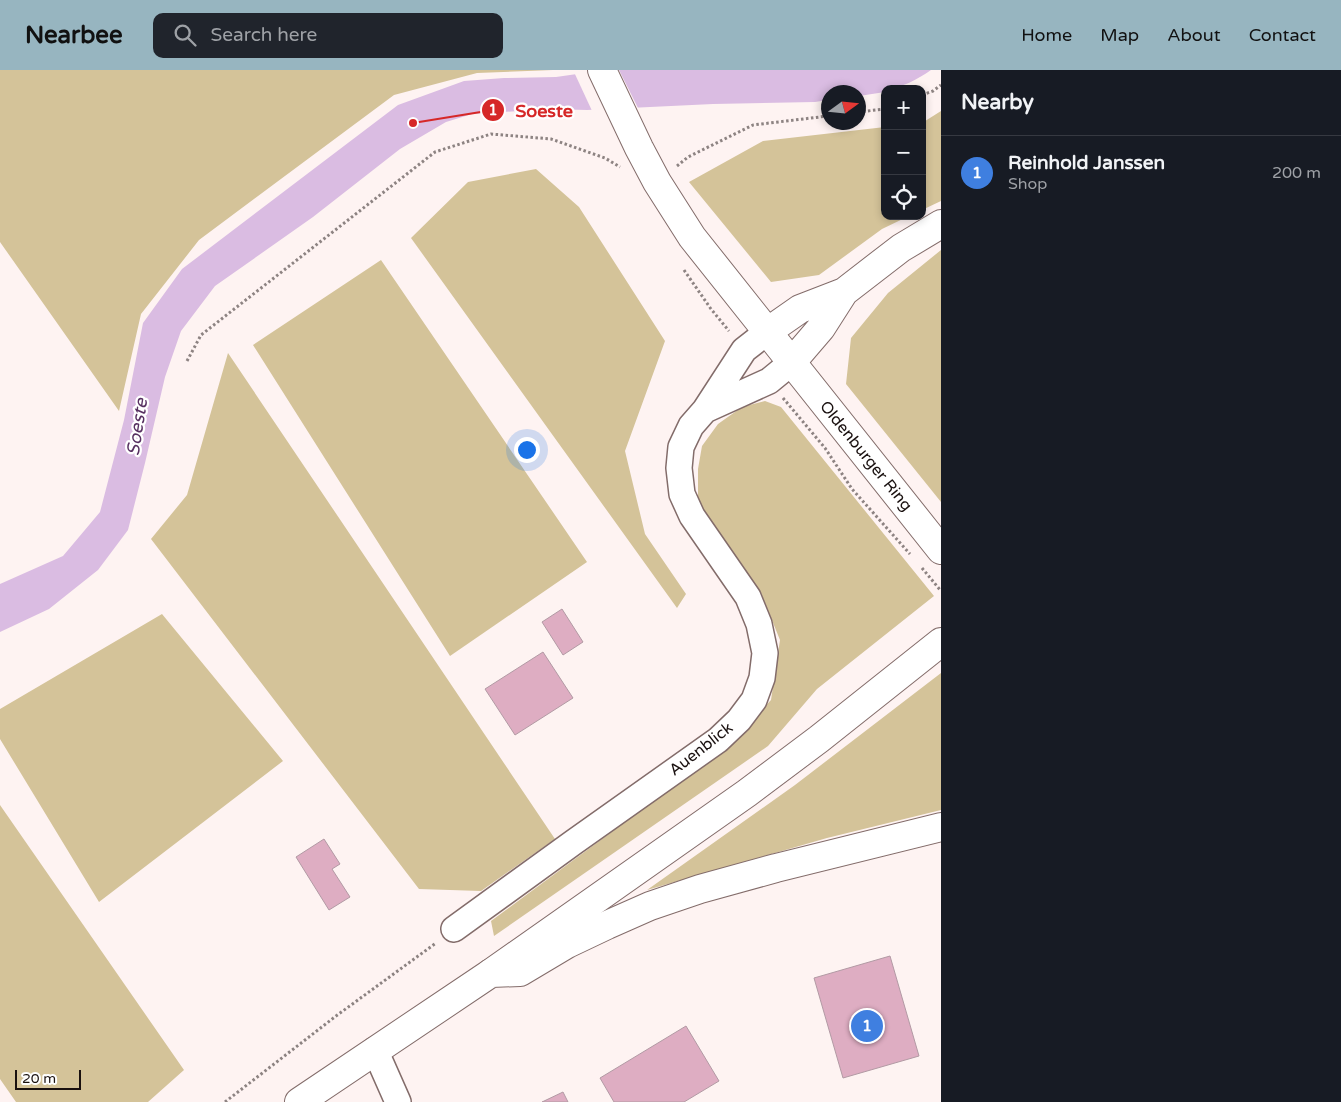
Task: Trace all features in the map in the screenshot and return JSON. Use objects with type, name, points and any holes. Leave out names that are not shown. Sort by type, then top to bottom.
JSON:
[{"type":"main road","points":[[602,70],[647,164]]},
{"type":"main road","name":"Oldenburger Ring","points":[[647,164],[692,237],[941,550]]},
{"type":"main road","points":[[767,332],[800,309],[844,292],[901,248],[941,224]]},
{"type":"main road","points":[[792,363],[821,328],[844,292]]},
{"type":"main road","points":[[299,1102],[490,973],[747,793],[819,740],[941,642]]},
{"type":"main road","points":[[490,973],[520,972],[567,944],[607,925],[650,906],[700,889],[941,827]]},
{"type":"street","name":"Auenblick","points":[[454,929],[718,740],[739,720],[754,700],[762,678],[765,654],[760,624],[748,597],[692,516],[682,494],[679,468],[682,447],[691,426],[705,410],[744,350],[767,332]]},
{"type":"street","name":"Auenblick","points":[[705,410],[769,381],[792,363]]},
{"type":"street","points":[[375,1050],[398,1102]]},
{"type":"path","points":[[926,94],[941,85]]},
{"type":"path","points":[[866,111],[881,109]]},
{"type":"path","points":[[187,361],[201,335],[435,152],[491,134],[551,139],[605,158],[626,170],[647,164],[688,157],[754,125],[821,117]]},
{"type":"path","points":[[925,571],[941,591]]},
{"type":"path","points":[[226,1102],[336,1016],[454,929]]},
{"type":"shaded area","points":[[0,70],[553,70],[477,73],[394,95],[199,240],[141,314],[119,411],[0,242]]},
{"type":"shaded area","points":[[941,111],[941,201],[926,208],[926,130],[926,120]]},
{"type":"shaded area","points":[[881,127],[881,220],[901,220],[882,229],[819,275],[771,282],[689,182],[763,141]]},
{"type":"shaded area","points":[[536,169],[579,207],[665,341],[625,451],[645,534],[686,594],[677,608],[411,238],[468,182]]},
{"type":"shaded area","points":[[941,250],[941,502],[846,384],[851,338],[888,293]]},
{"type":"shaded area","points":[[381,260],[587,562],[450,656],[253,345]]},
{"type":"shaded area","points":[[228,353],[555,839],[481,891],[419,889],[151,539],[187,495]]},
{"type":"shaded area","points":[[765,401],[781,407],[934,596],[817,689],[768,746],[494,936],[491,921],[725,748],[771,700],[780,640],[761,593],[724,547],[698,502],[698,469],[702,446],[718,424],[742,407]]},
{"type":"shaded area","points":[[162,614],[283,761],[99,902],[0,739],[0,709]]},
{"type":"shaded area","points":[[941,673],[941,810],[827,838],[647,890],[795,785]]},
{"type":"shaded area","points":[[0,805],[184,1070],[148,1102],[16,1102],[0,1079]]},
{"type":"water","points":[[605,70],[931,70],[909,83],[903,85],[881,85],[881,93],[866,95],[866,85],[821,85],[821,101],[815,102],[713,104],[587,110],[548,109],[472,114],[446,122],[400,149],[313,217],[215,286],[181,331],[165,377],[128,530],[98,570],[49,609],[0,632],[0,584],[63,556],[100,512],[124,420],[143,323],[182,269],[398,105],[464,81],[556,77]]},
{"type":"pier","points":[[619,70],[639,110],[593,113],[574,72]]},
{"type":"building","points":[[562,609],[583,642],[563,655],[542,622]]},
{"type":"building","points":[[543,652],[573,698],[515,735],[485,689]]},
{"type":"building","points":[[324,839],[340,864],[332,869],[350,897],[329,910],[296,857]]},
{"type":"building","points":[[890,956],[919,1056],[843,1078],[814,978]]},
{"type":"building","points":[[686,1026],[719,1081],[684,1102],[614,1102],[600,1078]]},
{"type":"building","points":[[563,1092],[568,1102],[542,1102]]},
{"type":"place","name":"Soeste","points":[[413,123]]},
{"type":"place","name":"Reinhold Janssen","points":[[867,1026]]}]
